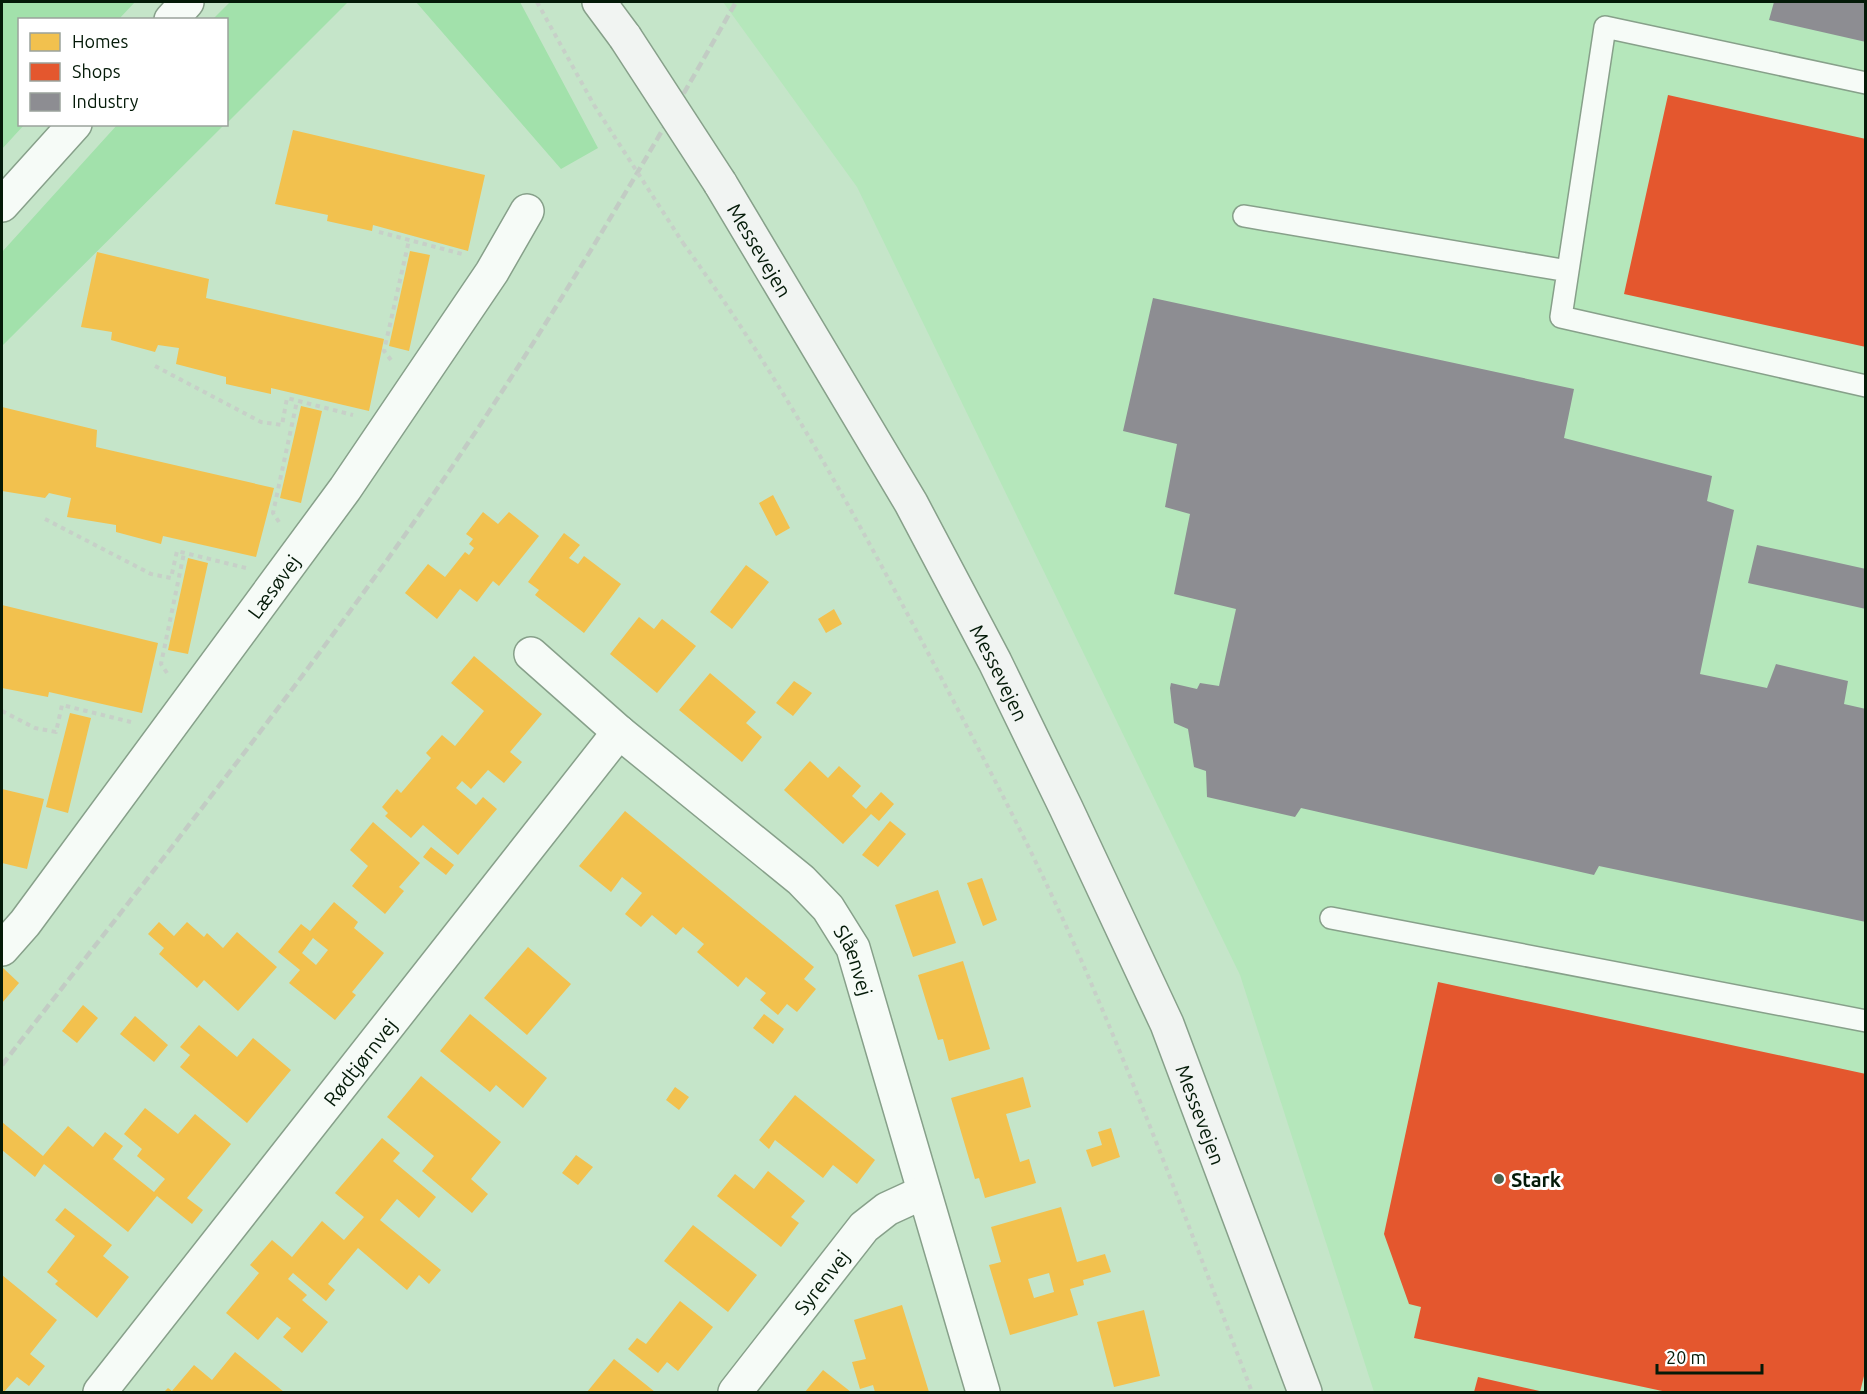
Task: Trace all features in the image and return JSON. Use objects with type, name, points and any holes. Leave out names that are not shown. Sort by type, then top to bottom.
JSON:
[{"type":"main road","name":"Messevejen","points":[[599,2],[625,37],[720,183],[911,503],[994,662],[1066,808],[1167,1024],[1305,1392]]},
{"type":"street","points":[[173,18],[187,2]]},
{"type":"street","points":[[2,206],[73,126]]},
{"type":"street","name":"Læsøvej","points":[[2,949],[25,923],[385,433],[492,272],[527,211]]},
{"type":"street","name":"Slåenvej","points":[[531,654],[619,732],[801,880],[828,908],[853,948],[983,1392]]},
{"type":"street","name":"Rødtjørnvej","points":[[100,1392],[619,732]]},
{"type":"street","name":"Syrenvej","points":[[735,1392],[864,1227],[887,1209],[924,1192]]},
{"type":"lane","points":[[1866,83],[1605,27],[1561,317],[1866,386]]},
{"type":"lane","points":[[1244,216],[1568,271]]},
{"type":"lane","points":[[1331,918],[1866,1021]]},
{"type":"path","points":[[537,2],[594,105],[682,243],[729,307],[799,419],[886,574],[1003,797],[1091,981],[1179,1202],[1251,1392]]},
{"type":"path","points":[[379,232],[468,256],[492,272]]},
{"type":"path","points":[[409,240],[384,351],[414,390]]},
{"type":"path","points":[[155,366],[261,422],[282,425],[287,398],[360,417],[385,433]]},
{"type":"path","points":[[297,401],[273,513],[300,550]]},
{"type":"path","points":[[45,519],[151,574],[171,578],[177,551],[250,569],[274,585]]},
{"type":"path","points":[[184,553],[161,664],[188,702]]},
{"type":"path","points":[[2,711],[35,728],[56,732],[62,705],[134,723],[160,740]]},
{"type":"shaded area","points":[[2,2],[135,2],[120,18],[18,18],[18,126],[23,126],[2,149]]},
{"type":"shaded area","points":[[230,2],[348,2],[228,122],[228,18],[214,18]]},
{"type":"shaded area","points":[[416,2],[520,2],[598,148],[561,169]]},
{"type":"shaded area","points":[[723,2],[1865,2],[1865,1392],[1374,1392],[1240,975],[857,187]]},
{"type":"shaded area","points":[[116,126],[223,126],[2,346],[2,252]]},
{"type":"building: Homes","points":[[293,130],[485,175],[468,251],[373,225],[372,231],[327,221],[328,215],[275,204]]},
{"type":"building: Homes","points":[[410,251],[430,255],[409,351],[389,346]]},
{"type":"building: Homes","points":[[97,252],[209,279],[206,298],[384,339],[369,411],[271,388],[271,394],[226,384],[226,377],[176,364],[179,348],[158,345],[155,352],[111,340],[112,332],[81,327]]},
{"type":"building: Homes","points":[[301,406],[322,411],[301,503],[280,498]]},
{"type":"building: Homes","points":[[2,407],[97,430],[96,447],[274,488],[256,557],[163,536],[161,544],[116,532],[116,525],[67,517],[71,498],[49,493],[45,498],[2,491]]},
{"type":"building: Homes","points":[[773,495],[790,528],[776,536],[759,503]]},
{"type":"building: Homes","points":[[483,512],[498,524],[509,512],[539,536],[499,586],[493,581],[477,602],[460,589],[437,619],[405,593],[428,564],[445,577],[465,552],[469,555],[474,548],[469,544],[473,539],[466,534]]},
{"type":"building: Homes","points":[[564,533],[580,545],[569,558],[578,564],[584,556],[621,584],[584,633],[535,595],[539,590],[528,582]]},
{"type":"building: Homes","points":[[188,558],[208,563],[188,654],[168,650]]},
{"type":"building: Homes","points":[[746,565],[769,582],[732,629],[710,612]]},
{"type":"building: Homes","points":[[2,605],[158,643],[142,713],[49,692],[48,697],[2,688]]},
{"type":"building: Homes","points":[[834,609],[842,624],[826,633],[818,619]]},
{"type":"building: Homes","points":[[639,617],[654,629],[662,619],[696,646],[657,693],[610,654]]},
{"type":"building: Homes","points":[[474,656],[542,714],[510,752],[522,762],[504,783],[488,770],[471,789],[462,781],[456,788],[476,805],[483,797],[497,809],[458,855],[423,825],[411,838],[385,816],[388,813],[382,807],[397,789],[401,793],[431,758],[426,753],[442,735],[455,746],[484,711],[451,683]]},
{"type":"building: Homes","points":[[710,673],[756,712],[746,723],[762,737],[742,762],[679,710]]},
{"type":"building: Homes","points":[[794,681],[812,693],[793,716],[776,703]]},
{"type":"building: Homes","points":[[70,713],[91,718],[68,813],[46,807]]},
{"type":"building: Homes","points":[[810,761],[828,778],[839,766],[861,786],[852,796],[866,809],[881,792],[894,804],[879,821],[871,814],[843,844],[784,790]]},
{"type":"building: Homes","points":[[2,789],[44,799],[27,869],[2,863]]},
{"type":"building: Homes","points":[[625,811],[814,967],[804,979],[816,989],[797,1012],[787,1004],[778,1015],[760,1000],[766,993],[746,977],[738,987],[697,952],[704,944],[683,927],[676,935],[652,915],[641,927],[625,914],[642,893],[622,877],[611,892],[579,866]]},
{"type":"building: Homes","points":[[890,821],[906,834],[878,867],[862,855]]},
{"type":"building: Homes","points":[[373,822],[420,863],[399,887],[404,891],[385,914],[352,886],[368,866],[350,850]]},
{"type":"building: Homes","points":[[431,847],[454,865],[446,875],[423,857]]},
{"type":"building: Homes","points":[[982,878],[997,920],[983,926],[967,883]]},
{"type":"building: Homes","points":[[938,890],[956,943],[913,957],[895,905]]},
{"type":"building: Homes","points":[[334,902],[358,922],[354,928],[384,953],[352,992],[356,995],[335,1020],[289,983],[300,970],[278,952],[301,924],[310,931]],"holes":[[[313,938],[328,950],[316,965],[302,953]]]},
{"type":"building: Homes","points":[[159,922],[174,936],[187,922],[204,937],[207,933],[223,948],[237,932],[277,967],[238,1011],[204,980],[197,988],[159,954],[164,948],[148,934]]},
{"type":"building: Homes","points":[[528,947],[571,984],[527,1035],[484,998]]},
{"type":"building: Homes","points":[[963,961],[990,1049],[949,1061],[943,1039],[938,1040],[918,975]]},
{"type":"building: Homes","points":[[2,967],[19,983],[2,1003]]},
{"type":"building: Homes","points":[[83,1005],[98,1018],[77,1043],[62,1031]]},
{"type":"building: Homes","points":[[470,1014],[547,1078],[523,1108],[496,1085],[490,1092],[440,1051]]},
{"type":"building: Homes","points":[[764,1014],[784,1029],[773,1044],[753,1028]]},
{"type":"building: Homes","points":[[135,1016],[168,1045],[154,1062],[120,1034]]},
{"type":"building: Homes","points":[[199,1025],[237,1057],[253,1038],[291,1070],[247,1123],[180,1067],[190,1055],[180,1047]]},
{"type":"building: Homes","points":[[421,1076],[501,1142],[471,1179],[488,1194],[472,1213],[422,1171],[434,1156],[387,1117]]},
{"type":"building: Homes","points":[[1023,1077],[1031,1107],[1006,1114],[1020,1162],[1029,1159],[1036,1183],[985,1198],[979,1178],[975,1179],[951,1098]]},
{"type":"building: Homes","points":[[675,1087],[689,1097],[679,1110],[666,1100]]},
{"type":"building: Homes","points":[[795,1095],[875,1160],[857,1184],[833,1165],[823,1178],[775,1140],[769,1149],[759,1140]]},
{"type":"building: Homes","points":[[145,1108],[178,1134],[195,1114],[231,1144],[187,1198],[203,1210],[192,1224],[157,1196],[128,1232],[44,1164],[35,1177],[2,1150],[2,1122],[43,1156],[68,1126],[93,1147],[105,1132],[123,1146],[113,1159],[154,1192],[165,1179],[137,1156],[142,1149],[124,1134]]},
{"type":"building: Homes","points":[[1111,1128],[1120,1157],[1092,1167],[1086,1150],[1102,1145],[1098,1132]]},
{"type":"building: Homes","points":[[382,1138],[400,1153],[393,1161],[436,1197],[419,1218],[397,1199],[380,1220],[441,1270],[429,1284],[419,1275],[407,1290],[358,1248],[328,1284],[335,1290],[326,1301],[293,1273],[288,1279],[307,1295],[302,1300],[328,1322],[302,1353],[283,1337],[291,1328],[277,1317],[258,1340],[226,1313],[259,1273],[250,1265],[272,1240],[292,1257],[322,1221],[344,1240],[364,1217],[335,1193]]},
{"type":"building: Homes","points":[[576,1155],[593,1167],[578,1185],[562,1173]]},
{"type":"building: Homes","points":[[768,1171],[805,1201],[791,1217],[799,1223],[781,1247],[717,1196],[735,1174],[754,1189]]},
{"type":"building: Homes","points":[[1061,1207],[1077,1262],[1105,1254],[1111,1272],[1083,1280],[1084,1285],[1070,1289],[1078,1315],[1010,1335],[989,1265],[1001,1262],[991,1227]],"holes":[[[1049,1273],[1054,1292],[1034,1298],[1028,1279]]]},
{"type":"building: Homes","points":[[65,1208],[112,1245],[103,1256],[129,1277],[97,1318],[55,1284],[58,1281],[47,1272],[75,1236],[55,1220]]},
{"type":"building: Homes","points":[[693,1225],[757,1275],[728,1312],[664,1261]]},
{"type":"building: Homes","points":[[2,1275],[57,1320],[30,1354],[45,1366],[29,1386],[17,1377],[4,1392],[2,1392]]},
{"type":"building: Homes","points":[[680,1301],[713,1327],[678,1371],[667,1362],[658,1373],[628,1349],[637,1338],[646,1344]]},
{"type":"building: Homes","points":[[902,1305],[929,1392],[875,1392],[873,1385],[860,1389],[852,1362],[866,1359],[854,1320]]},
{"type":"building: Homes","points":[[1144,1310],[1160,1376],[1114,1387],[1097,1322]]},
{"type":"building: Homes","points":[[235,1352],[284,1392],[164,1392],[168,1388],[172,1391],[194,1365],[212,1380]]},
{"type":"building: Homes","points":[[614,1359],[655,1392],[587,1392]]},
{"type":"building: Homes","points":[[823,1370],[851,1392],[805,1392]]},
{"type":"building: Shops","points":[[1668,95],[1866,139],[1866,347],[1624,294]]},
{"type":"building: Shops","points":[[1438,982],[1866,1074],[1866,1368],[1860,1392],[1667,1392],[1414,1338],[1421,1307],[1409,1304],[1384,1234]]},
{"type":"building: Shops","points":[[1478,1377],[1544,1392],[1474,1392]]},
{"type":"building: Industry","points":[[1774,2],[1866,2],[1866,42],[1769,20]]},
{"type":"building: Industry","points":[[1153,298],[1574,389],[1564,438],[1712,476],[1707,501],[1734,510],[1700,674],[1767,688],[1776,664],[1848,681],[1844,704],[1866,709],[1866,922],[1599,866],[1594,875],[1301,808],[1295,817],[1207,797],[1206,771],[1194,767],[1188,729],[1174,723],[1170,688],[1171,683],[1197,689],[1200,683],[1219,686],[1236,609],[1174,594],[1190,514],[1165,507],[1177,444],[1123,431]]},
{"type":"building: Industry","points":[[1757,545],[1866,569],[1866,609],[1748,583]]},
{"type":"railway","points":[[2,1065],[258,734],[407,532],[495,403],[578,271],[736,2]]},
{"type":"place","name":"Stark","points":[[1499,1179]]}]
